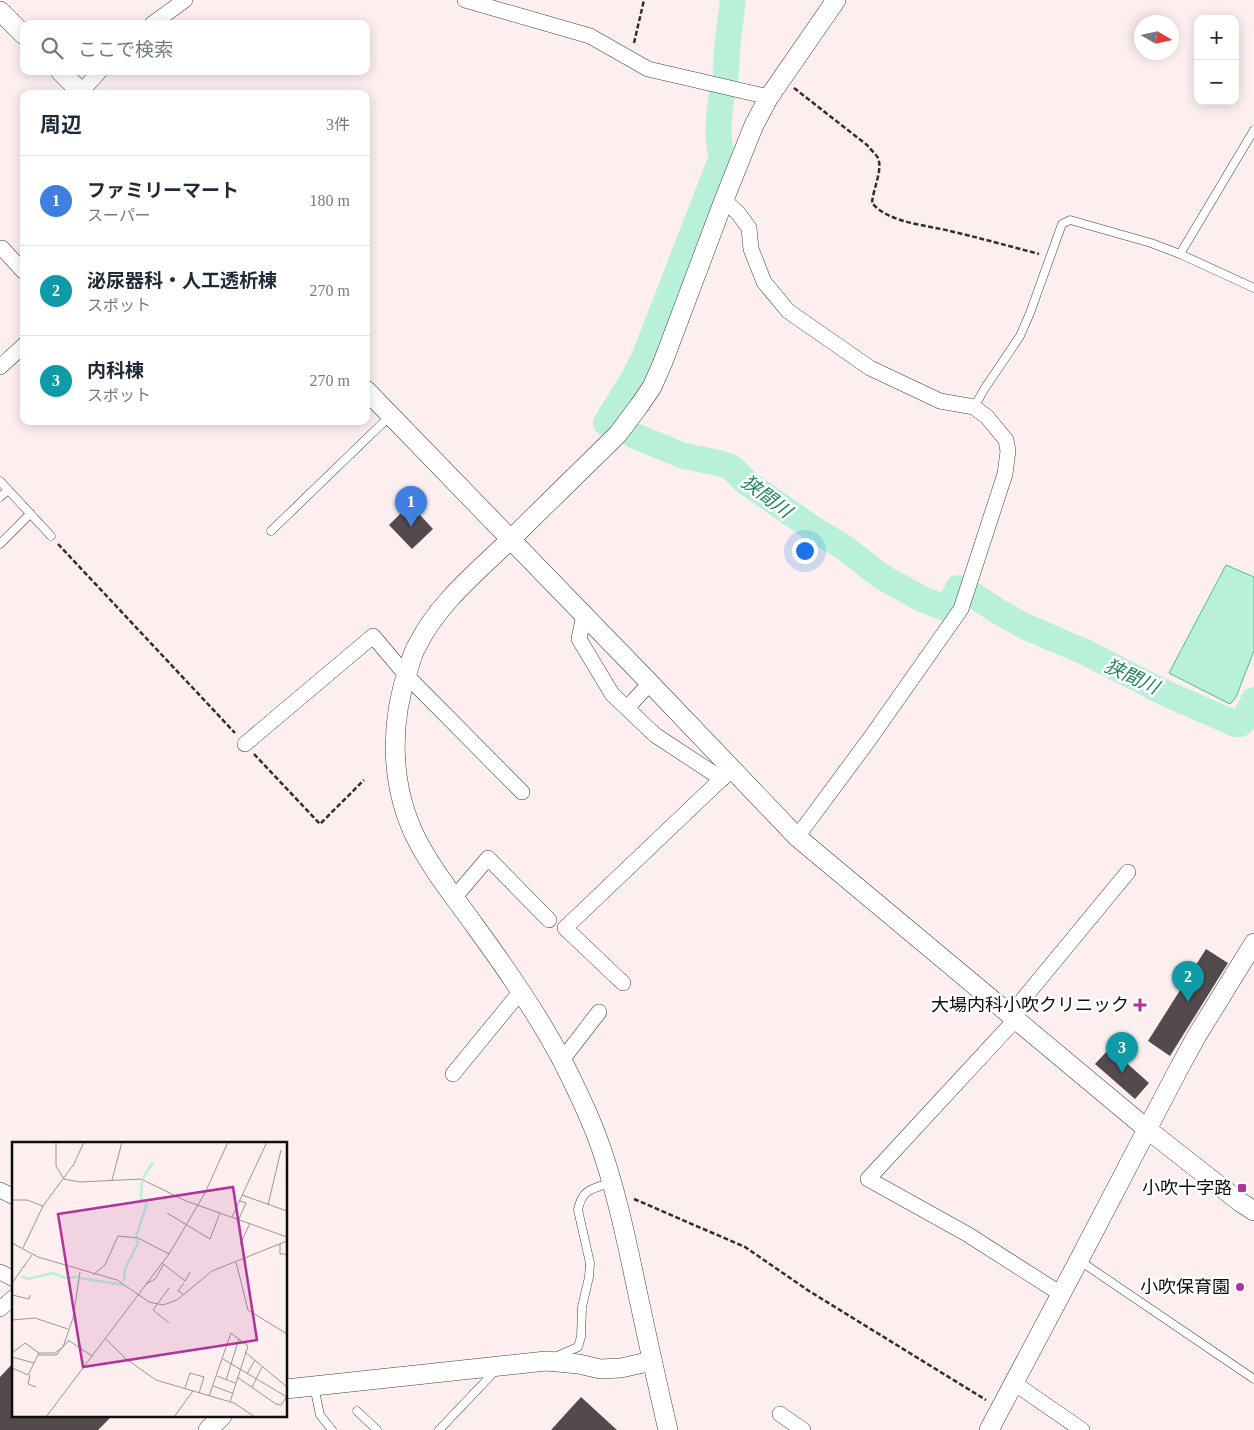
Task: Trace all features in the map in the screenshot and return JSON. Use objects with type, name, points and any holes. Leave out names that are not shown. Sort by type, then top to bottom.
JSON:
[{"type":"street","points":[[157,20],[184,0]]},
{"type":"street","points":[[465,0],[590,36],[648,69],[769,97]]},
{"type":"street","points":[[668,1430],[626,1239],[596,1135],[582,1100],[545,1028],[521,991],[454,898],[418,841],[400,793],[396,769],[396,725],[406,675],[416,646],[436,614],[461,587],[618,434],[652,386],[754,125],[769,97],[836,0]]},
{"type":"street","points":[[0,11],[20,31]]},
{"type":"street","points":[[64,75],[79,90]]},
{"type":"street","points":[[84,90],[97,75]]},
{"type":"street","points":[[724,200],[738,212],[749,228],[751,249],[764,282],[788,311],[870,368],[940,401],[974,407],[997,428],[1006,440],[1008,452],[1005,474],[961,609],[871,737],[796,837]]},
{"type":"street","points":[[2,248],[20,268]]},
{"type":"street","points":[[0,367],[20,349]]},
{"type":"street","points":[[370,394],[650,683],[727,774],[796,837],[1147,1129],[1254,1211]]},
{"type":"street","points":[[584,615],[579,639],[612,694],[655,735],[727,774]]},
{"type":"street","points":[[245,744],[373,636],[406,675],[522,792]]},
{"type":"street","points":[[627,708],[650,683]]},
{"type":"street","points":[[623,983],[564,928],[727,774]]},
{"type":"street","points":[[454,898],[488,858],[549,920]]},
{"type":"street","points":[[1061,1294],[967,1234],[868,1179],[1016,1019],[1020,1003],[1128,872]]},
{"type":"street","points":[[989,1430],[1196,1037],[1254,943]]},
{"type":"street","points":[[453,1074],[521,991]]},
{"type":"street","points":[[562,1060],[599,1012]]},
{"type":"street","points":[[0,1190],[12,1196]]},
{"type":"street","points":[[0,1272],[12,1278]]},
{"type":"street","points":[[0,1309],[12,1299]]},
{"type":"street","points":[[288,1389],[546,1362],[579,1364],[600,1369],[621,1368],[652,1361]]},
{"type":"street","points":[[1014,1383],[1082,1430]]},
{"type":"street","points":[[780,1414],[803,1430]]},
{"type":"street","points":[[208,1430],[220,1418]]},
{"type":"lane","points":[[1180,254],[1254,130]]},
{"type":"lane","points":[[974,407],[984,388],[1020,336],[1062,224],[1070,220],[1151,242],[1254,288]]},
{"type":"lane","points":[[271,530],[391,415]]},
{"type":"lane","points":[[0,481],[51,536]]},
{"type":"lane","points":[[0,497],[8,490]]},
{"type":"lane","points":[[0,544],[30,514]]},
{"type":"lane","points":[[546,1362],[578,1347],[581,1338],[582,1307],[590,1263],[578,1210],[584,1194],[593,1188],[612,1186]]},
{"type":"lane","points":[[1079,1260],[1254,1378]]},
{"type":"lane","points":[[440,1430],[499,1367]]},
{"type":"lane","points":[[314,1386],[320,1415],[332,1430]]},
{"type":"lane","points":[[357,1411],[377,1430]]},
{"type":"path","points":[[630,60],[644,0]]},
{"type":"path","points":[[782,79],[867,145],[877,156],[880,167],[872,203],[878,209],[889,216],[914,224],[949,230],[1050,257]]},
{"type":"path","points":[[51,536],[320,824],[364,780]]},
{"type":"path","points":[[612,1186],[745,1247],[809,1291],[1000,1409]]},
{"type":"shaded area","points":[[1226,565],[1254,577],[1254,651],[1236,697],[1230,704],[1169,673]]},
{"type":"building","points":[[410,504],[433,529],[412,549],[389,525]]},
{"type":"building","points":[[1206,949],[1228,963],[1170,1056],[1148,1041]]},
{"type":"building","points":[[1110,1048],[1149,1083],[1135,1099],[1095,1064]]},
{"type":"building","points":[[12,1364],[12,1418],[110,1418],[98,1430],[0,1430],[0,1377]]},
{"type":"building","points":[[581,1397],[617,1430],[551,1430]]},
{"type":"waterway","name":"狭間川","points":[[726,74],[733,0]]},
{"type":"waterway","name":"狭間川","points":[[612,425],[606,423],[644,358],[722,157],[719,133],[722,93]]},
{"type":"waterway","name":"狭間川","points":[[635,436],[684,456],[731,467],[746,482],[815,530],[845,548],[882,577],[924,600],[948,609],[958,588],[960,589]]},
{"type":"waterway","name":"狭間川","points":[[975,596],[1024,626],[1085,652],[1167,694],[1236,724],[1240,724],[1244,720],[1254,700]]},
{"type":"place","name":"ファミリーマート","points":[[411,527]]},
{"type":"place","name":"泌尿器科・人工透析棟","points":[[1188,1002]]},
{"type":"place","name":"大場内科小吹クリニック","points":[[1140,1005]]},
{"type":"place","name":"内科棟","points":[[1122,1073]]},
{"type":"place","name":"小吹十字路","points":[[1242,1188]]},
{"type":"place","name":"小吹保育園","points":[[1240,1287]]}]
